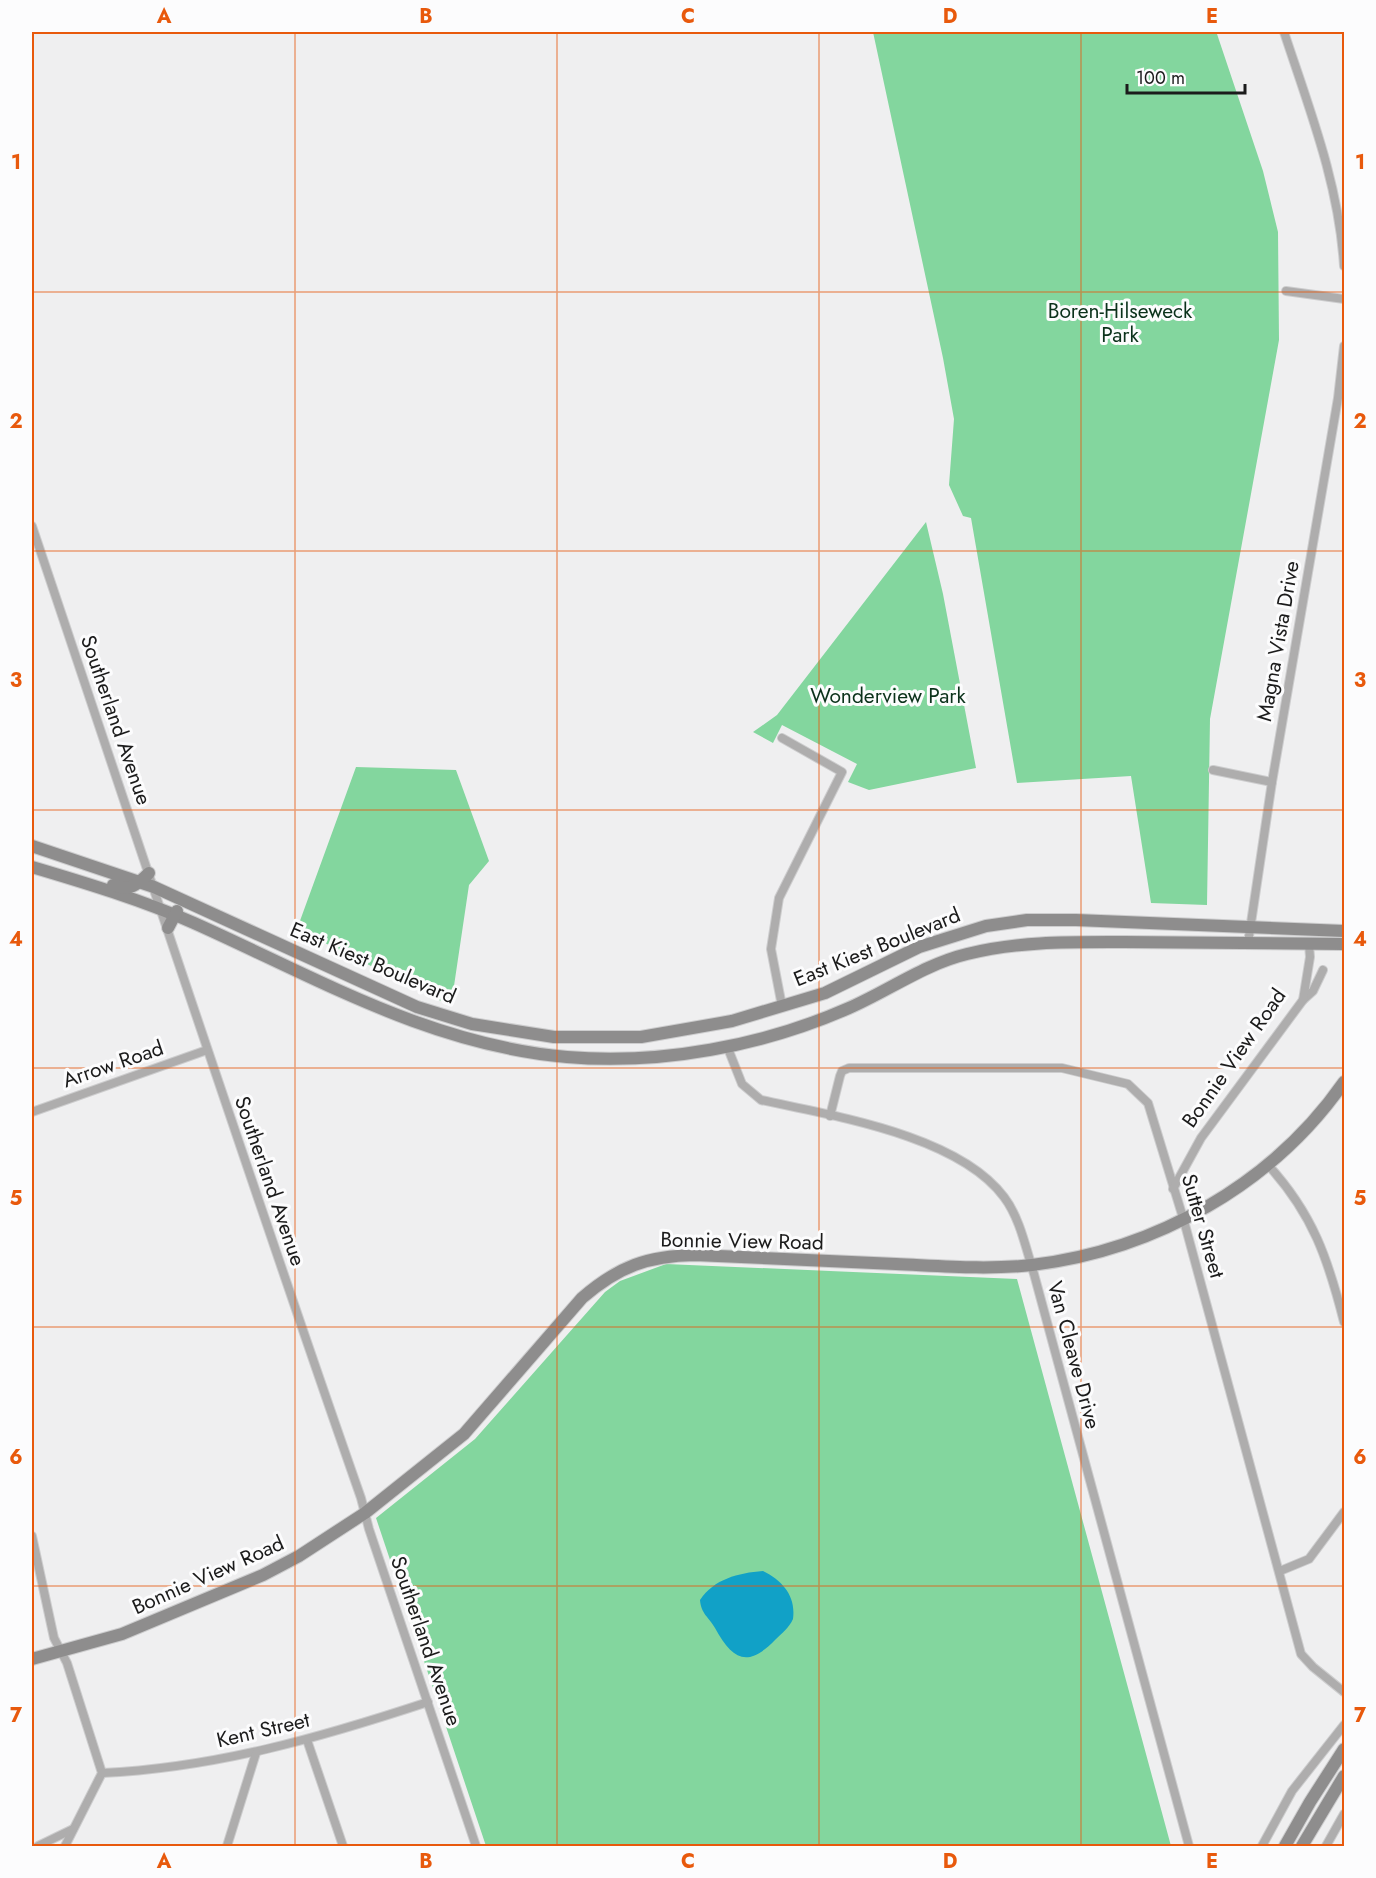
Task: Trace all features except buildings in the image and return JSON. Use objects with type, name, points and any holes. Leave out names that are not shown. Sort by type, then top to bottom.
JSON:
[{"type":"main road","name":"East Kiest Boulevard","points":[[32,846],[145,878],[154,887],[417,1007],[472,1024],[554,1037],[641,1037],[732,1021],[825,993],[919,946],[986,926],[1027,920],[1344,931]]},
{"type":"main road","name":"East Kiest Boulevard","points":[[32,867],[80,881],[168,913],[401,1018],[468,1040],[530,1053],[607,1059],[727,1046],[789,1030],[848,1008],[931,966],[964,954],[992,948],[1026,943],[1344,944]]},
{"type":"main road","points":[[80,881],[94,878],[125,889],[134,888],[145,878]]},
{"type":"main road","points":[[168,928],[168,913],[181,908],[213,921],[232,923]]},
{"type":"main road","points":[[468,1040],[472,1024]]},
{"type":"main road","name":"Bonnie View Road","points":[[32,1659],[122,1634],[263,1575],[298,1556],[364,1513],[464,1434],[582,1298],[615,1274],[648,1259],[695,1255],[966,1267],[1031,1265],[1101,1251],[1184,1221],[1268,1165],[1321,1114],[1344,1082]]},
{"type":"main road","points":[[1285,1846],[1344,1749]]},
{"type":"main road","points":[[1302,1846],[1344,1776]]},
{"type":"street","points":[[1284,32],[1325,155],[1339,218],[1344,266]]},
{"type":"street","points":[[1286,291],[1344,299]]},
{"type":"street","name":"Magna Vista Drive","points":[[1248,943],[1272,782],[1336,410],[1344,346]]},
{"type":"street","name":"Southerland Avenue","points":[[32,526],[145,878]]},
{"type":"street","points":[[782,738],[842,772],[779,898],[771,949],[782,1006]]},
{"type":"street","points":[[1213,770],[1272,782]]},
{"type":"street","points":[[154,887],[168,913]]},
{"type":"street","name":"Southerland Avenue","points":[[168,928],[207,1050],[476,1846]]},
{"type":"street","name":"Bonnie View Road","points":[[1173,1189],[1201,1138],[1303,1000],[1309,964],[1309,944]]},
{"type":"street","points":[[1303,1000],[1313,991],[1323,970]]},
{"type":"street","name":"Van Cleave Drive","points":[[727,1046],[737,1075],[751,1095],[761,1100],[927,1142],[981,1175],[1006,1199],[1031,1265],[1189,1846]]},
{"type":"street","name":"Arrow Road","points":[[32,1112],[207,1050]]},
{"type":"street","name":"Sutter Street","points":[[830,1116],[840,1076],[845,1069],[1039,1068],[1077,1070],[1122,1082],[1140,1093],[1154,1117],[1184,1221],[1301,1653],[1313,1667],[1344,1692]]},
{"type":"street","points":[[1268,1165],[1289,1187],[1315,1229],[1343,1307],[1344,1322]]},
{"type":"street","points":[[1280,1571],[1309,1559],[1344,1512]]},
{"type":"street","points":[[32,1536],[54,1638],[62,1652],[102,1773],[65,1846]]},
{"type":"street","name":"Kent Street","points":[[102,1773],[176,1766],[256,1753],[307,1740],[428,1702]]},
{"type":"street","points":[[1262,1846],[1292,1791],[1344,1725]]},
{"type":"street","points":[[307,1740],[343,1846]]},
{"type":"street","points":[[227,1846],[256,1753]]},
{"type":"street","points":[[1326,1846],[1344,1814]]},
{"type":"street","points":[[38,1846],[74,1829]]},
{"type":"green space","name":"Boren-Hilseweck Park","points":[[873,32],[1215,32],[1217,34],[1263,171],[1278,232],[1279,340],[1210,719],[1207,905],[1151,903],[1131,776],[1017,783],[971,518],[963,516],[949,485],[954,419]]},
{"type":"green space","name":"Wonderview Park","points":[[926,522],[943,594],[976,768],[869,790],[848,782],[857,764],[782,725],[773,743],[753,732],[777,715]]},
{"type":"green space","points":[[356,767],[456,770],[489,861],[469,885],[451,1006],[297,929]]},
{"type":"green space","points":[[666,1264],[1017,1279],[1171,1846],[486,1846],[376,1518],[475,1439],[605,1292],[620,1281]]},
{"type":"water","points":[[763,1571],[777,1579],[787,1590],[792,1603],[793,1619],[765,1649],[756,1655],[741,1656],[734,1653],[721,1639],[704,1612],[700,1600],[712,1587],[727,1578]]}]
